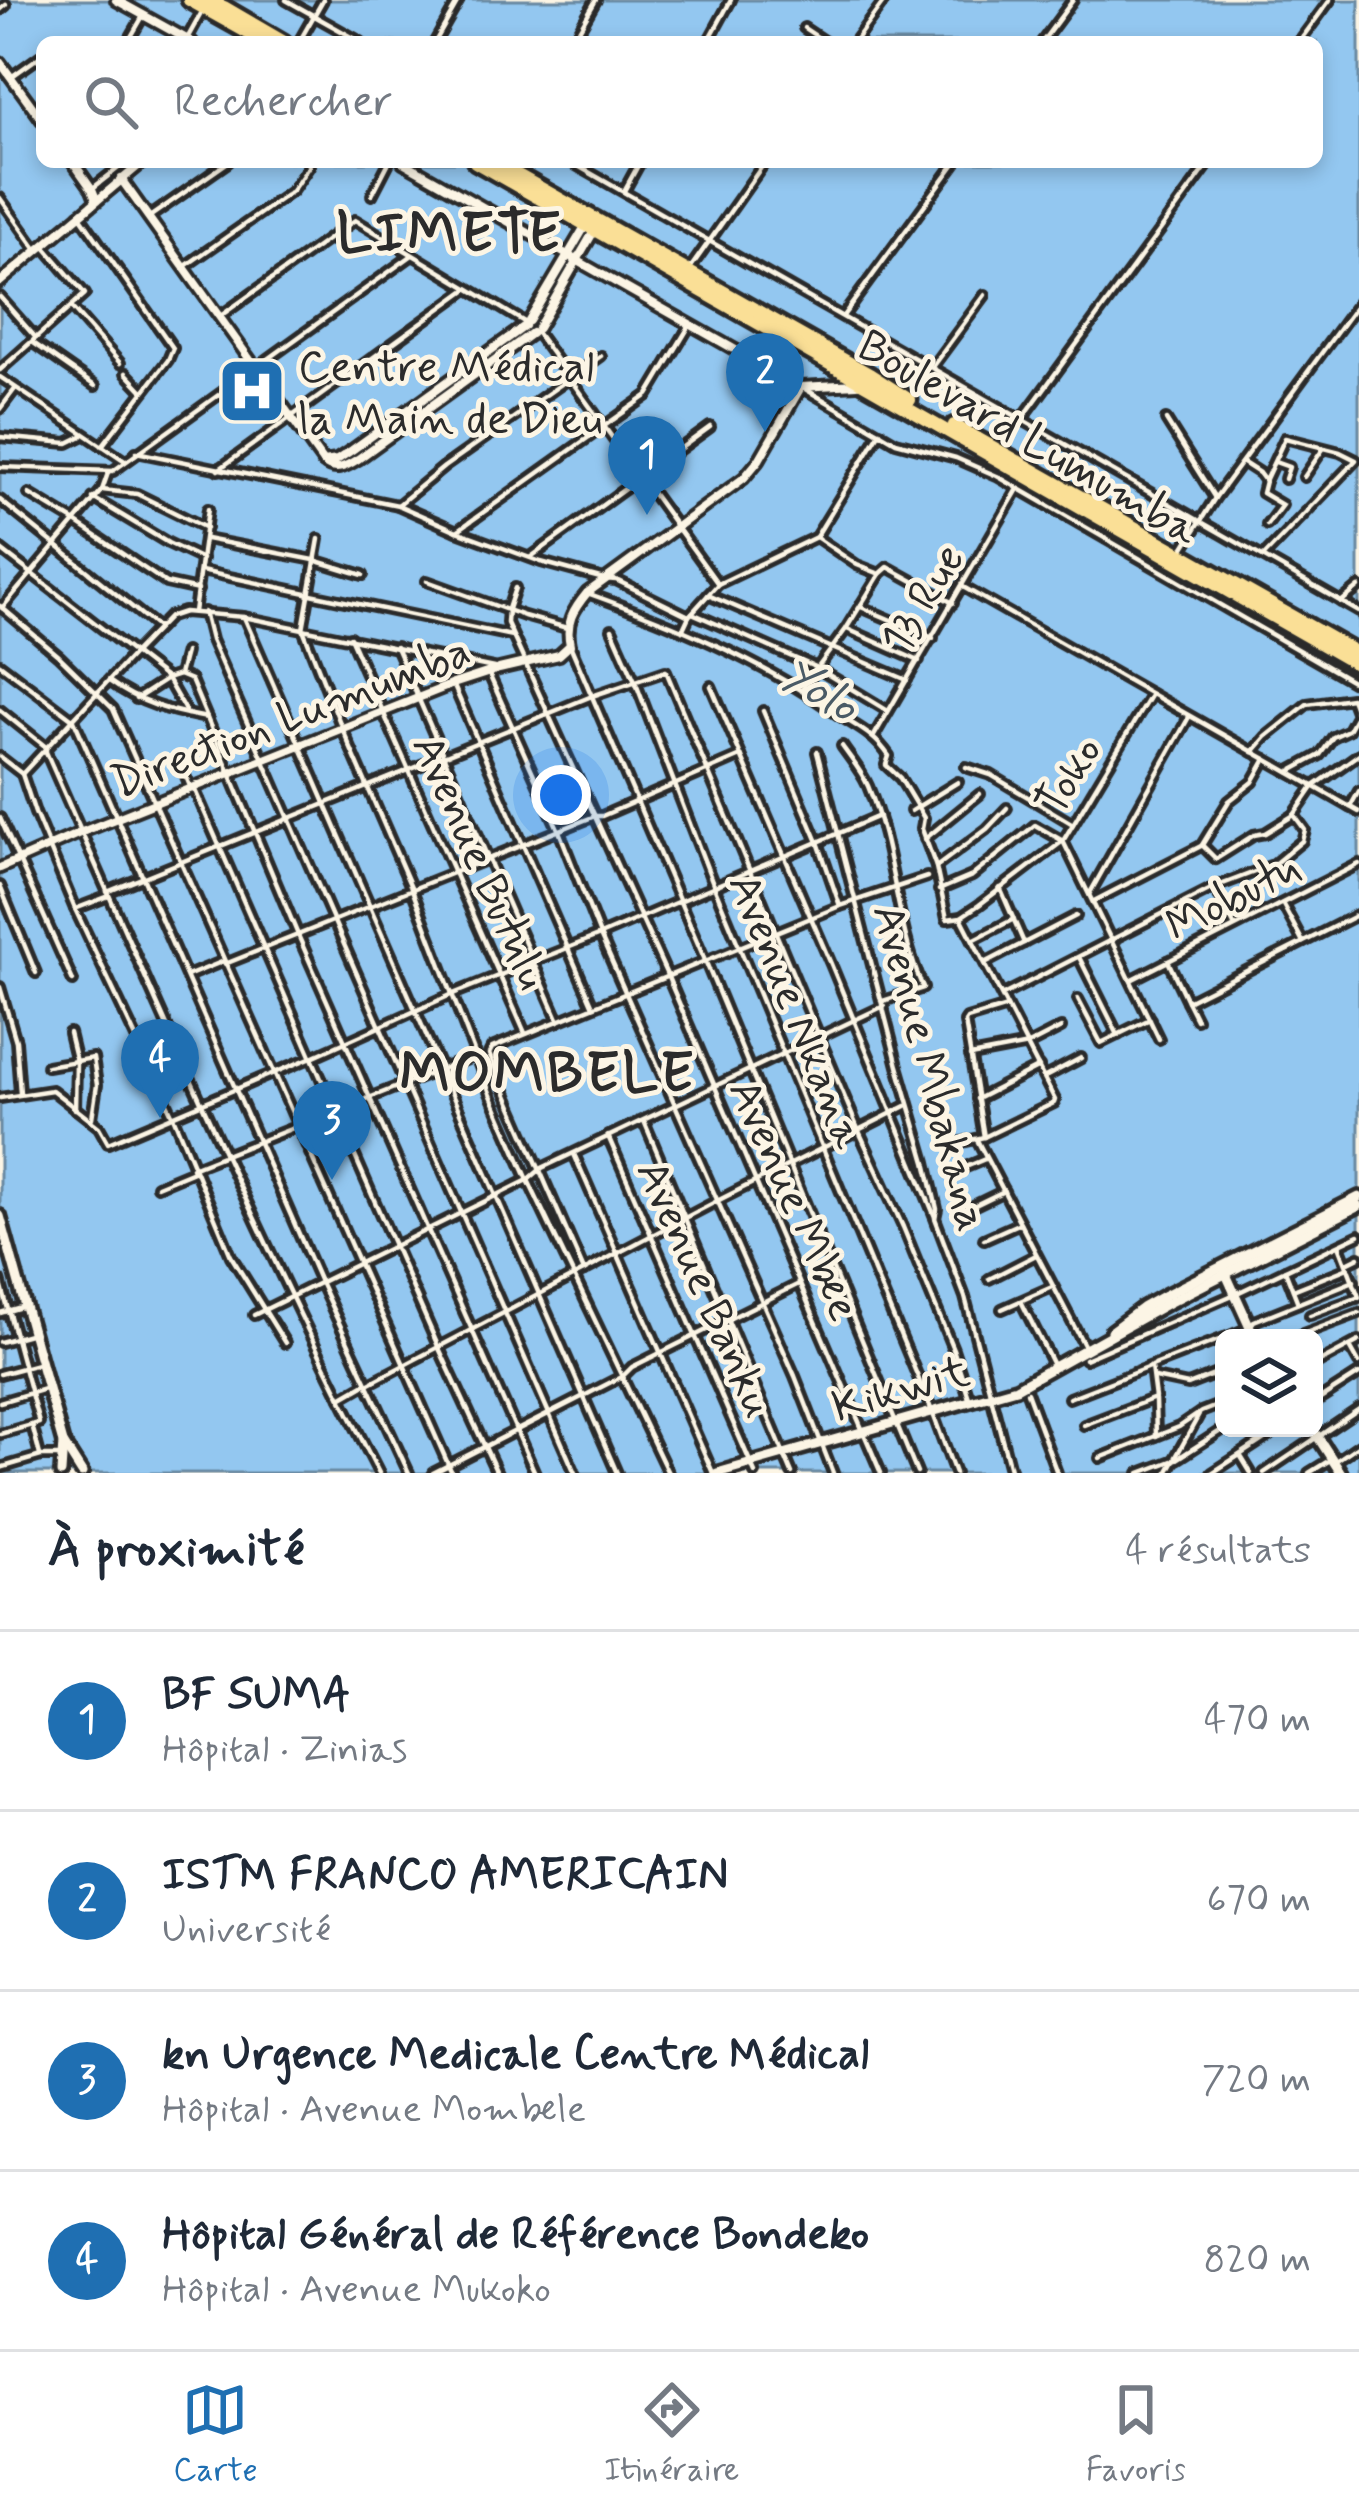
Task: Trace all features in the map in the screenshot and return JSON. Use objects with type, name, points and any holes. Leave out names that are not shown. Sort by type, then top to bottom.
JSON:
[{"type":"highway","points":[[189,0],[206,3],[272,36]]},
{"type":"highway","points":[[206,3],[255,36]]},
{"type":"highway","name":"Boulevard Lumumba","points":[[486,168],[686,276],[1359,666]]},
{"type":"highway","name":"Boulevard Lumumba","points":[[508,168],[592,224]]},
{"type":"highway","name":"Boulevard Lumumba","points":[[686,276],[865,383],[1359,654]]},
{"type":"main road","name":"Kikwit","points":[[715,1473],[753,1468],[896,1421],[989,1397],[1089,1353],[1142,1308],[1359,1202]]},
{"type":"main road","points":[[0,1219],[4,1249],[63,1443],[82,1473]]},
{"type":"main road","points":[[1224,1270],[1250,1329]]},
{"type":"main road","points":[[1318,1437],[1341,1473]]},
{"type":"main road","points":[[61,1473],[63,1443]]},
{"type":"street","points":[[116,0],[179,36]]},
{"type":"street","points":[[286,0],[351,36]]},
{"type":"street","points":[[302,36],[323,0]]},
{"type":"street","points":[[438,36],[459,0]]},
{"type":"street","points":[[575,36],[596,0]]},
{"type":"street","points":[[711,36],[731,0]]},
{"type":"street","points":[[858,36],[885,0]]},
{"type":"street","points":[[1046,36],[1073,0]]},
{"type":"street","points":[[1303,36],[1330,0]]},
{"type":"street","points":[[190,36],[206,3]]},
{"type":"street","points":[[131,36],[143,15]]},
{"type":"street","points":[[804,28],[816,36]]},
{"type":"street","points":[[11,77],[36,59]]},
{"type":"street","points":[[0,62],[36,112]]},
{"type":"street","points":[[77,168],[94,194]]},
{"type":"street","points":[[118,175],[122,168]]},
{"type":"street","points":[[0,282],[79,214],[94,194],[131,168]]},
{"type":"street","points":[[148,218],[219,168]]},
{"type":"street","points":[[184,267],[292,191],[308,168]]},
{"type":"street","points":[[371,195],[386,168]]},
{"type":"street","points":[[413,168],[896,442],[984,470],[1359,685]]},
{"type":"street","points":[[582,168],[1359,611]]},
{"type":"street","points":[[624,191],[637,168]]},
{"type":"street","points":[[686,276],[760,168]]},
{"type":"street","points":[[843,316],[952,168]]},
{"type":"street","points":[[1022,419],[1206,168]]},
{"type":"street","points":[[118,175],[331,469],[338,469],[531,327],[592,224]]},
{"type":"street","points":[[0,198],[85,293],[0,374],[124,461]]},
{"type":"street","points":[[79,214],[173,348],[102,446]]},
{"type":"street","points":[[219,316],[355,220],[531,327],[718,584]]},
{"type":"street","points":[[411,256],[124,461],[1,607],[113,709],[452,1473]]},
{"type":"street","points":[[218,470],[467,289]]},
{"type":"street","points":[[932,368],[986,295]]},
{"type":"street","points":[[0,296],[34,340],[95,386]]},
{"type":"street","points":[[1166,574],[1199,520],[1359,302]]},
{"type":"street","points":[[71,308],[120,363]]},
{"type":"street","points":[[457,531],[648,395],[689,325]]},
{"type":"street","points":[[398,505],[601,356]]},
{"type":"street","points":[[127,374],[143,391]]},
{"type":"street","points":[[801,387],[865,383]]},
{"type":"street","points":[[801,387],[752,469],[604,579],[581,601],[567,628],[569,645],[639,802],[917,1473]]},
{"type":"street","points":[[0,409],[16,388]]},
{"type":"street","points":[[1166,420],[1215,498]]},
{"type":"street","points":[[531,557],[710,427]]},
{"type":"street","points":[[683,629],[690,614],[718,584],[815,536],[880,432]]},
{"type":"street","points":[[0,437],[68,443],[84,434]]},
{"type":"street","points":[[1263,557],[1356,461],[1340,452],[1285,438],[1262,493],[1282,506],[1267,525]]},
{"type":"street","points":[[1304,477],[1323,449]]},
{"type":"street","points":[[136,452],[398,505],[531,557],[616,580],[817,668],[888,711]]},
{"type":"street","points":[[1242,462],[1265,481]]},
{"type":"street","points":[[1275,462],[1289,466],[1285,479]]},
{"type":"street","points":[[0,466],[105,482],[206,528]]},
{"type":"street","name":"13 Rue","points":[[874,736],[1018,489]]},
{"type":"street","points":[[29,494],[166,584],[198,590]]},
{"type":"street","points":[[93,498],[202,559]]},
{"type":"street","points":[[0,500],[158,628]]},
{"type":"street","points":[[194,612],[208,509]]},
{"type":"street","points":[[815,536],[857,565],[880,574]]},
{"type":"street","points":[[206,539],[314,560],[363,575]]},
{"type":"street","points":[[319,539],[303,629],[528,1180],[668,1473]]},
{"type":"street","points":[[0,549],[167,679],[187,714]]},
{"type":"street","points":[[802,688],[888,567],[953,603]]},
{"type":"street","points":[[201,571],[513,636]]},
{"type":"street","points":[[428,581],[567,628]]},
{"type":"street","points":[[963,587],[1359,812]]},
{"type":"street","points":[[1341,602],[1359,587]]},
{"type":"street","points":[[508,609],[515,589]]},
{"type":"street","points":[[709,595],[907,680]]},
{"type":"street","points":[[581,601],[683,629],[802,688],[874,736],[889,756],[886,765],[924,818],[922,829],[936,867],[946,920],[961,916],[1054,1103],[980,1139],[958,1143]]},
{"type":"street","points":[[861,607],[933,638]]},
{"type":"street","name":"Avenue Mbee","points":[[508,609],[513,636],[667,975],[881,1473]]},
{"type":"street","points":[[204,612],[211,640],[575,1473]]},
{"type":"street","points":[[22,774],[134,652],[176,614],[244,616],[499,669]]},
{"type":"street","points":[[244,616],[616,1473]]},
{"type":"street","name":"Avenue Nkana","points":[[612,629],[956,1473]]},
{"type":"street","points":[[846,629],[919,661]]},
{"type":"street","name":"Avenue Butulu","points":[[350,637],[526,1035]]},
{"type":"street","name":"Direction Lumumba","points":[[1,868],[453,684],[559,655],[569,645]]},
{"type":"street","points":[[396,647],[559,1021]]},
{"type":"street","points":[[179,675],[185,652]]},
{"type":"street","points":[[0,664],[74,720],[320,1282],[409,1473]]},
{"type":"street","points":[[76,909],[367,785],[666,671],[953,1349],[970,1401]]},
{"type":"street","points":[[488,672],[833,1473]]},
{"type":"street","points":[[136,699],[167,679],[179,675],[191,680],[535,1473]]},
{"type":"street","points":[[109,681],[136,699],[207,718]]},
{"type":"street","points":[[453,684],[593,1006]]},
{"type":"street","points":[[711,686],[935,1218]]},
{"type":"street","name":"Toko","points":[[961,916],[1064,841],[1151,694]]},
{"type":"street","points":[[1253,752],[1313,703],[1351,698],[1357,715],[1348,730]]},
{"type":"street","points":[[0,710],[46,746]]},
{"type":"street","points":[[764,711],[840,905]]},
{"type":"street","points":[[1090,893],[1189,717]]},
{"type":"street","points":[[1288,772],[1317,758],[1333,737],[1359,726]]},
{"type":"street","points":[[46,746],[201,1103],[379,1473]]},
{"type":"street","points":[[254,1315],[528,1180],[540,1169],[922,988],[878,816],[866,781],[842,746]]},
{"type":"street","name":"Avenue Mbakana","points":[[817,752],[937,1208],[935,1218],[961,1284],[1011,1473]]},
{"type":"street","points":[[1202,845],[1216,860],[1265,833],[1294,815],[1315,787],[1359,754]]},
{"type":"street","points":[[187,976],[264,950],[595,816],[600,818],[741,756]]},
{"type":"street","points":[[0,757],[22,774],[49,847],[172,1114],[231,1256],[285,1343]]},
{"type":"street","points":[[1094,901],[1202,845],[1229,801],[1253,782],[1266,759]]},
{"type":"street","points":[[180,761],[497,1473]]},
{"type":"street","points":[[966,767],[991,775],[1073,824]]},
{"type":"street","points":[[911,811],[958,782]]},
{"type":"street","points":[[1350,807],[1359,791]]},
{"type":"street","points":[[925,839],[980,794]]},
{"type":"street","points":[[936,867],[987,830],[1007,808]]},
{"type":"street","points":[[1003,995],[1215,887],[1273,865],[1304,836],[1294,815]]},
{"type":"street","points":[[0,1098],[52,1090],[102,1130],[108,1143],[878,816]]},
{"type":"street","points":[[0,818],[73,981]]},
{"type":"street","points":[[939,890],[972,877],[1035,825],[1064,841],[1159,1039]]},
{"type":"street","name":"Mobutu","points":[[1132,980],[1359,864]]},
{"type":"street","points":[[584,1271],[489,1054],[492,1048],[840,905],[927,877]]},
{"type":"street","points":[[0,886],[36,973]]},
{"type":"street","points":[[1215,887],[1236,927]]},
{"type":"street","points":[[1000,888],[1024,944]]},
{"type":"street","points":[[1283,904],[1303,942]]},
{"type":"street","points":[[1187,1001],[1359,914]]},
{"type":"street","points":[[986,963],[1076,916]]},
{"type":"street","points":[[973,940],[1014,919]]},
{"type":"street","points":[[1079,957],[1118,1035]]},
{"type":"street","points":[[1168,961],[1196,1019]]},
{"type":"street","points":[[1,992],[16,1041],[20,1093]]},
{"type":"street","points":[[1078,999],[1099,1042],[1150,1019]]},
{"type":"street","points":[[1009,1007],[966,1020],[981,1144],[1089,1353],[1235,1294],[1359,1235]]},
{"type":"street","points":[[970,1056],[1028,1045],[1060,1028]]},
{"type":"street","points":[[69,1033],[76,1062],[75,1109]]},
{"type":"street","points":[[157,1186],[475,1056]]},
{"type":"street","points":[[46,1066],[92,1058],[97,1084],[92,1121]]},
{"type":"street","points":[[1045,1077],[1081,1058]]},
{"type":"street","points":[[977,1099],[1040,1067]]},
{"type":"street","points":[[340,1398],[909,1105]]},
{"type":"street","points":[[644,1121],[791,1473]]},
{"type":"street","name":"Avenue Banku","points":[[608,1136],[753,1468]]},
{"type":"street","points":[[574,1153],[715,1473]]},
{"type":"street","points":[[961,1169],[986,1159]]},
{"type":"street","points":[[965,1210],[1004,1191]]},
{"type":"street","points":[[985,1239],[1020,1223]]},
{"type":"street","points":[[1310,1315],[1359,1297],[1339,1245]]},
{"type":"street","points":[[989,1279],[1036,1255]]},
{"type":"street","points":[[1293,1290],[1359,1257]]},
{"type":"street","points":[[1285,1270],[1298,1304]]},
{"type":"street","points":[[0,1280],[4,1312],[31,1392],[41,1456]]},
{"type":"street","points":[[1253,1329],[1254,1322],[1354,1281]]},
{"type":"street","points":[[433,1473],[799,1284]]},
{"type":"street","points":[[1003,1309],[1052,1287]]},
{"type":"street","points":[[1022,1301],[1051,1369]]},
{"type":"street","points":[[4,1312],[25,1306]]},
{"type":"street","points":[[1316,1329],[1359,1313]]},
{"type":"street","points":[[0,1342],[33,1333]]},
{"type":"street","points":[[1323,1361],[1359,1341]]},
{"type":"street","points":[[1069,1398],[1215,1342]]},
{"type":"street","points":[[1350,1348],[1359,1363]]},
{"type":"street","points":[[0,1373],[41,1363]]},
{"type":"street","points":[[1151,1367],[1156,1436]]},
{"type":"street","points":[[1323,1397],[1359,1374]]},
{"type":"street","points":[[1155,1378],[1189,1385],[1215,1375]]},
{"type":"street","points":[[0,1402],[48,1388]]},
{"type":"street","points":[[1027,1392],[1057,1473]]},
{"type":"street","points":[[1084,1425],[1155,1398]]},
{"type":"street","points":[[1100,1458],[1179,1427],[1215,1407]]},
{"type":"street","points":[[1323,1429],[1359,1409]]},
{"type":"street","points":[[1167,1473],[1201,1412]]},
{"type":"street","points":[[0,1434],[35,1425]]},
{"type":"street","points":[[1140,1473],[1177,1459],[1215,1434]]},
{"type":"street","points":[[1212,1473],[1267,1437]]},
{"type":"street","points":[[1264,1473],[1310,1437]]},
{"type":"street","points":[[1309,1473],[1359,1445]]},
{"type":"street","points":[[1240,1455],[1251,1473]]},
{"type":"street","points":[[0,1468],[41,1456],[62,1457]]},
{"type":"water","name":"Yolo","points":[[0,0],[1359,0],[1359,1473],[0,1473]]},
{"type":"place","name":"Centre Médical la Main de Dieu","points":[[252,391]]},
{"type":"place","name":"ISTM FRANCO AMERICAIN","points":[[765,432]]},
{"type":"place","name":"BF SUMA","points":[[647,515]]},
{"type":"place","name":"Hôpital Général de Référence Bondeko","points":[[160,1118]]},
{"type":"place","name":"kn Urgence Medicale Centre Médical","points":[[332,1180]]},
{"type":"district","name":"LIMETE","points":[[450,231]]},
{"type":"district","name":"MOMBELE","points":[[548,1071]]}]
